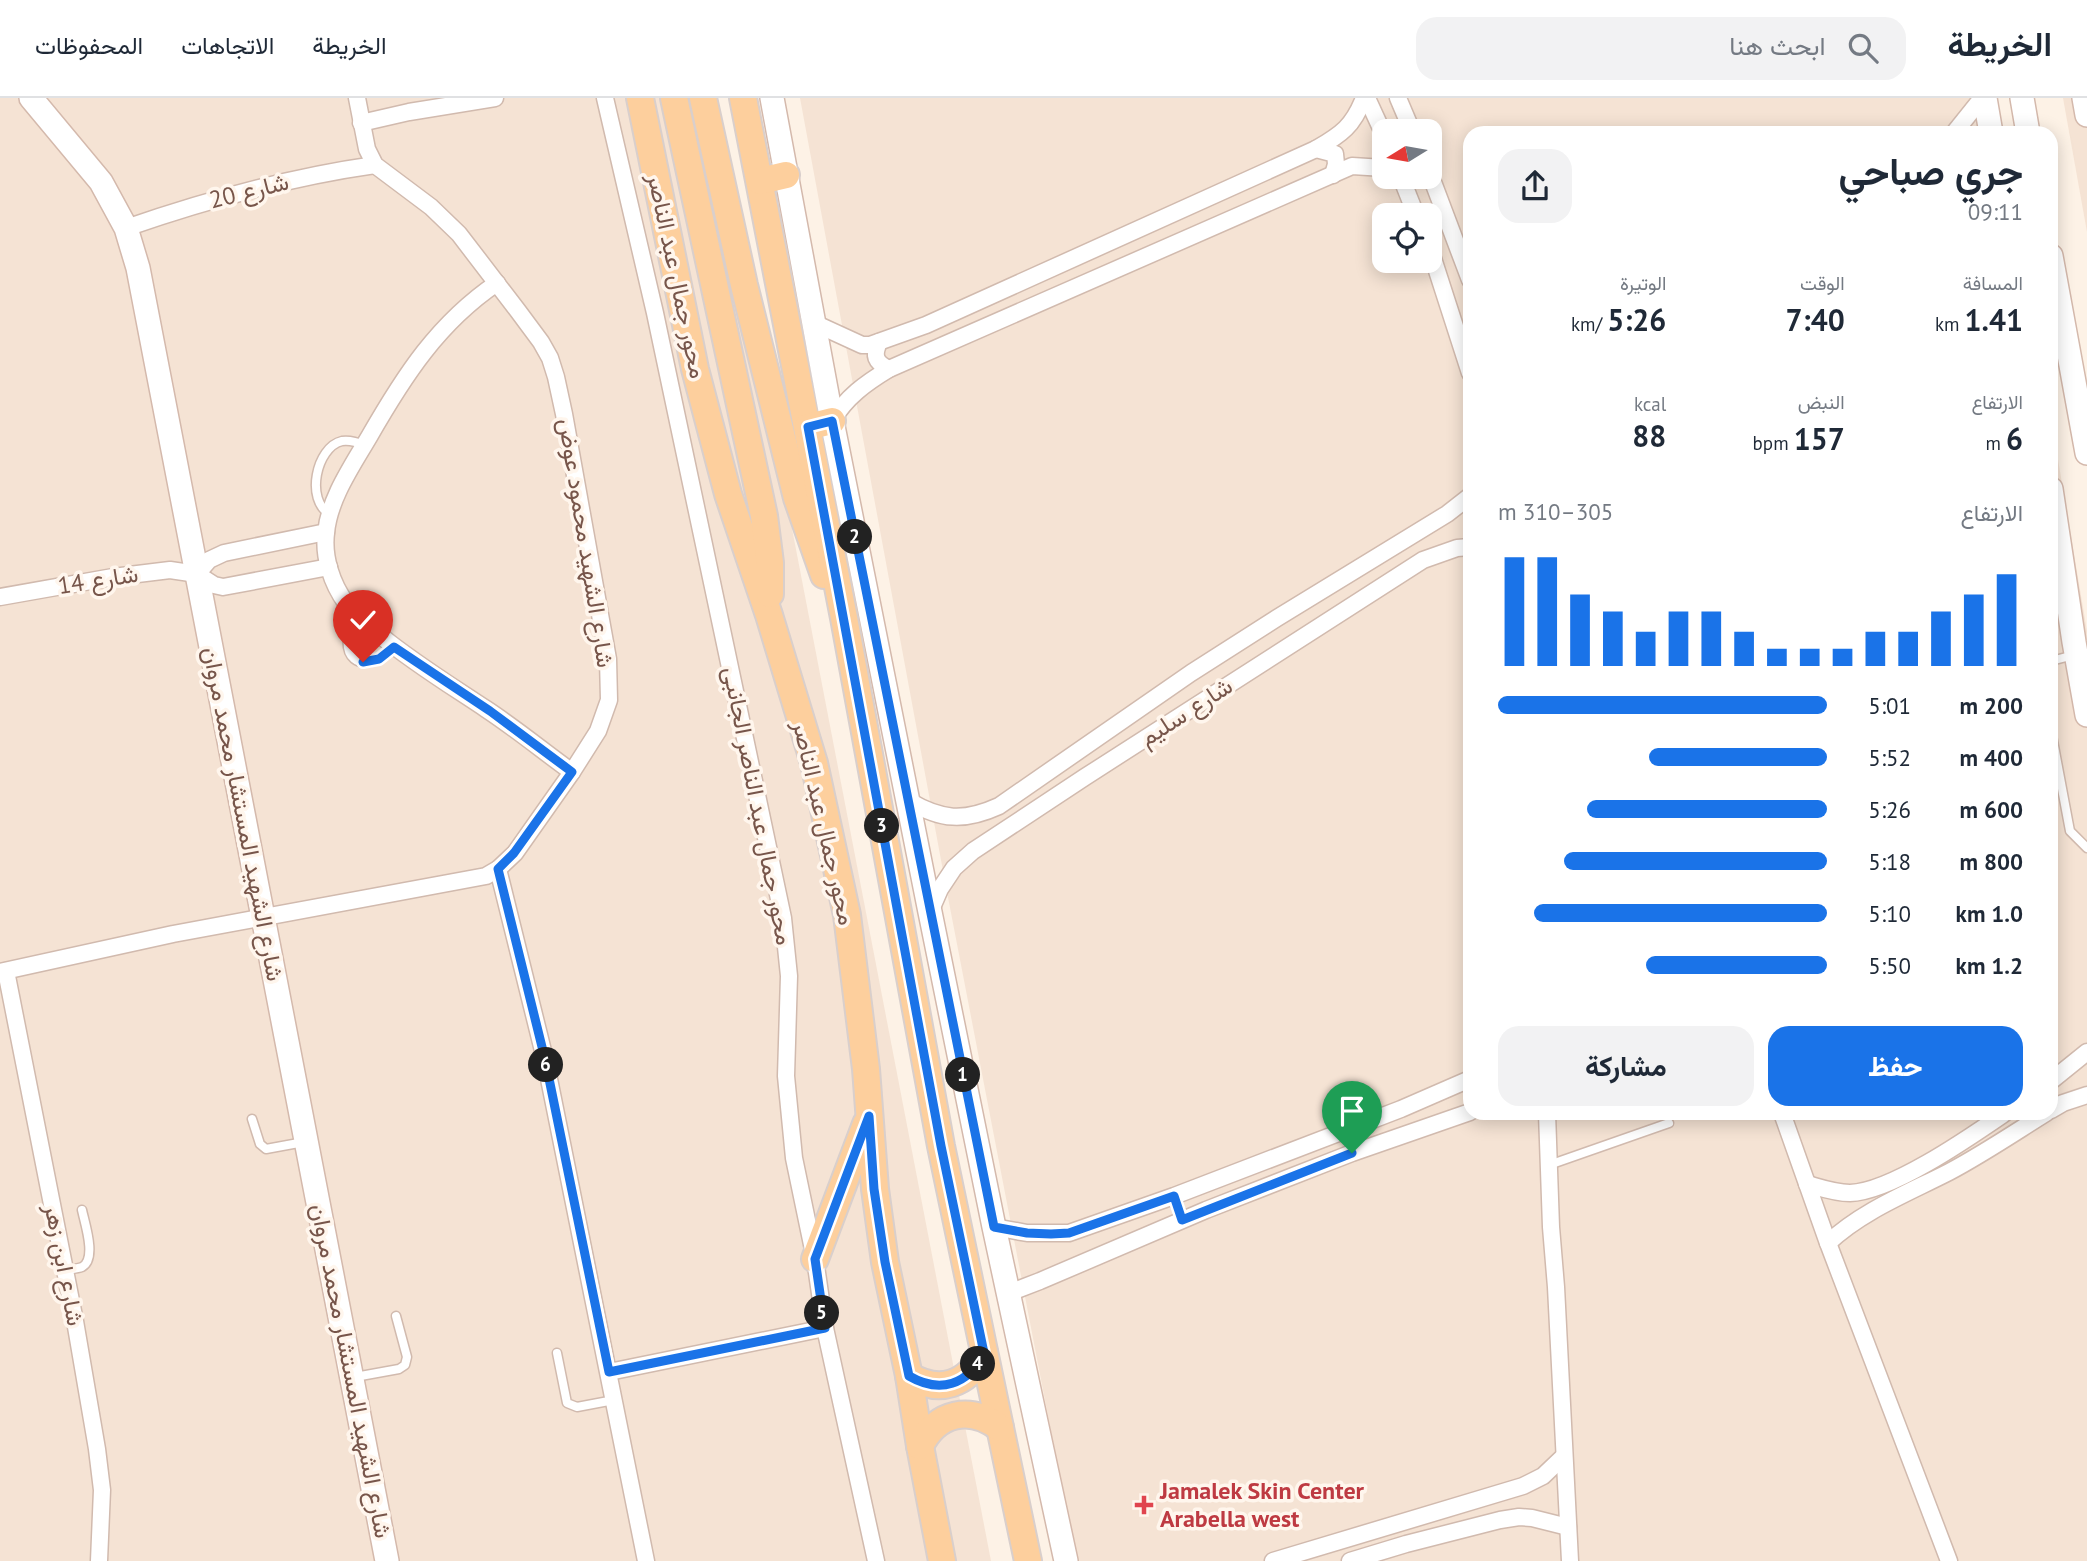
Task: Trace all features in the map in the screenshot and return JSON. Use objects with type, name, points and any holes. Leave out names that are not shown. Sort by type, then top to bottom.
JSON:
[{"type":"main road","name":"محور جمال عبد الناصر","points":[[640,98],[695,369],[729,494],[814,763],[847,915],[866,1069],[874,1189],[885,1262],[909,1376],[942,1561]]},
{"type":"main road","points":[[674,98],[764,516],[769,563],[769,615]]},
{"type":"main road","points":[[703,98],[744,285],[797,498],[817,559],[844,618]]},
{"type":"main road","points":[[743,98],[773,178],[820,424],[844,618],[941,1146],[1028,1561]]},
{"type":"main road","points":[[815,1259],[869,1116]]},
{"type":"main road","points":[[909,1376],[929,1385],[952,1383],[971,1372],[984,1353]]},
{"type":"main road","points":[[920,1446],[932,1428],[950,1417],[971,1414],[992,1421],[1000,1428]]},
{"type":"street","name":"شارع الشهيد المستشار محمد مروان","points":[[31,98],[101,182],[126,228],[138,268],[387,1561]]},
{"type":"street","points":[[357,98],[367,149],[374,165]]},
{"type":"street","points":[[361,123],[495,98]]},
{"type":"street","name":"محور جمال عبد الناصر الجانبى","points":[[605,98],[657,327],[783,918],[789,976],[786,1076],[794,1158],[815,1259],[825,1328],[876,1561]]},
{"type":"street","points":[[772,98],[773,178],[814,323],[820,424],[909,801],[994,1227],[1066,1561]]},
{"type":"street","points":[[814,323],[862,345],[926,325],[1317,149],[1352,124],[1366,98]]},
{"type":"street","points":[[1366,98],[1376,119]]},
{"type":"street","points":[[1398,98],[1407,119]]},
{"type":"street","points":[[1960,126],[1983,98]]},
{"type":"street","points":[[1983,98],[1989,126]]},
{"type":"street","points":[[2022,98],[2027,126]]},
{"type":"street","points":[[2084,98],[2087,115]]},
{"type":"street","points":[[1317,149],[1335,154],[1333,175]]},
{"type":"street","name":"شارع 20","points":[[126,228],[179,209],[277,183],[329,171],[374,165]]},
{"type":"street","name":"شارع الشهيد محمود عوض","points":[[3,971],[173,934],[486,876],[498,869],[514,853],[598,731],[609,700],[608,659],[556,377],[550,358],[497,283],[449,225],[404,186],[374,165]]},
{"type":"street","points":[[820,424],[868,382],[889,369],[1352,166],[1372,167]]},
{"type":"street","points":[[1436,189],[1463,261]]},
{"type":"street","points":[[1437,273],[1463,351]]},
{"type":"street","points":[[497,283],[476,297],[440,331],[394,393],[344,482],[330,514],[326,532],[329,567],[338,590],[356,614],[394,647],[490,711],[572,772]]},
{"type":"street","points":[[2058,294],[2087,453]]},
{"type":"street","points":[[879,341],[876,360],[889,369]]},
{"type":"street","name":"شارع سليم","points":[[909,801],[925,811],[943,816],[981,814],[999,806],[1191,673],[1463,501]]},
{"type":"street","points":[[197,574],[209,560],[224,553],[326,532]]},
{"type":"street","points":[[2058,535],[2087,715]]},
{"type":"street","name":"شارع سليم","points":[[930,912],[940,889],[954,868],[973,851],[1423,561],[1463,548]]},
{"type":"street","name":"شارع 14","points":[[0,597],[155,572],[185,571],[223,587],[329,567]]},
{"type":"street","points":[[1277,618],[1293,644]]},
{"type":"street","points":[[1191,673],[1207,699]]},
{"type":"street","points":[[1084,748],[1098,768]]},
{"type":"street","points":[[498,869],[545,1059],[646,1561]]},
{"type":"street","name":"شارع ابن زهر","points":[[3,971],[64,1270],[97,1449],[102,1489],[99,1561]]},
{"type":"street","points":[[2058,1075],[2087,1052]]},
{"type":"street","points":[[994,1227],[1027,1233],[1069,1233],[1401,1110],[1463,1082]]},
{"type":"street","points":[[2058,1083],[2065,1097],[2058,1106]]},
{"type":"street","points":[[2058,1107],[2087,1095]]},
{"type":"street","points":[[1009,1293],[1182,1220],[1352,1153],[1463,1113]]},
{"type":"street","points":[[1547,1120],[1570,1561]]},
{"type":"street","points":[[1784,1120],[1948,1561]]},
{"type":"street","points":[[1807,1184],[1836,1192],[1860,1192],[1905,1175],[1995,1120]]},
{"type":"street","points":[[1828,1243],[1845,1228],[1868,1214],[1952,1170],[2034,1120]]},
{"type":"street","points":[[1860,1192],[1859,1206],[1868,1214]]},
{"type":"street","points":[[1174,1196],[1182,1220]]},
{"type":"street","points":[[609,1372],[825,1328]]},
{"type":"street","points":[[1273,1561],[1516,1488],[1542,1476],[1563,1457]]},
{"type":"street","points":[[1516,1488],[1523,1499],[1519,1517]]},
{"type":"street","points":[[1350,1561],[1486,1523],[1519,1517],[1568,1527]]},
{"type":"lane","points":[[330,514],[321,508],[316,494],[317,476],[323,458],[329,449],[338,443],[349,441],[364,445]]},
{"type":"lane","points":[[356,614],[347,638],[348,649],[354,658],[363,662],[374,661],[394,647]]},
{"type":"lane","points":[[2058,659],[2076,654]]},
{"type":"lane","points":[[2058,767],[2070,831],[2087,848]]},
{"type":"lane","points":[[252,1119],[260,1144],[266,1149],[307,1141]]},
{"type":"lane","points":[[1549,1166],[1669,1123]]},
{"type":"lane","points":[[64,1270],[83,1266],[89,1260],[90,1249],[82,1210]]},
{"type":"lane","points":[[352,1378],[399,1369],[405,1365],[407,1357],[396,1317]]},
{"type":"lane","points":[[557,1353],[568,1403],[571,1406],[614,1400]]},
{"type":"shaded area","points":[[0,98],[709,98],[991,1561],[0,1561]]},
{"type":"shaded area","points":[[800,98],[1997,98],[2002,126],[1463,126],[1463,1120],[2058,1120],[2058,459],[2087,631],[2087,1561],[1076,1561],[946,887]]},
{"type":"shaded area","points":[[2063,98],[2087,98],[2087,232]]},
{"type":"place","name":"Jamalek Skin Center Arabella west","points":[[1144,1505]]},
{"type":"route","points":[[363,662],[379,659],[394,647],[490,711],[572,772],[514,853],[498,869],[545,1059],[609,1372],[825,1328],[815,1259],[869,1116],[874,1189],[885,1262],[909,1376],[929,1385],[952,1383],[971,1372],[984,1353],[941,1146],[808,427],[832,421],[994,1227],[1027,1233],[1069,1233],[1174,1196],[1182,1220],[1352,1153]]}]
